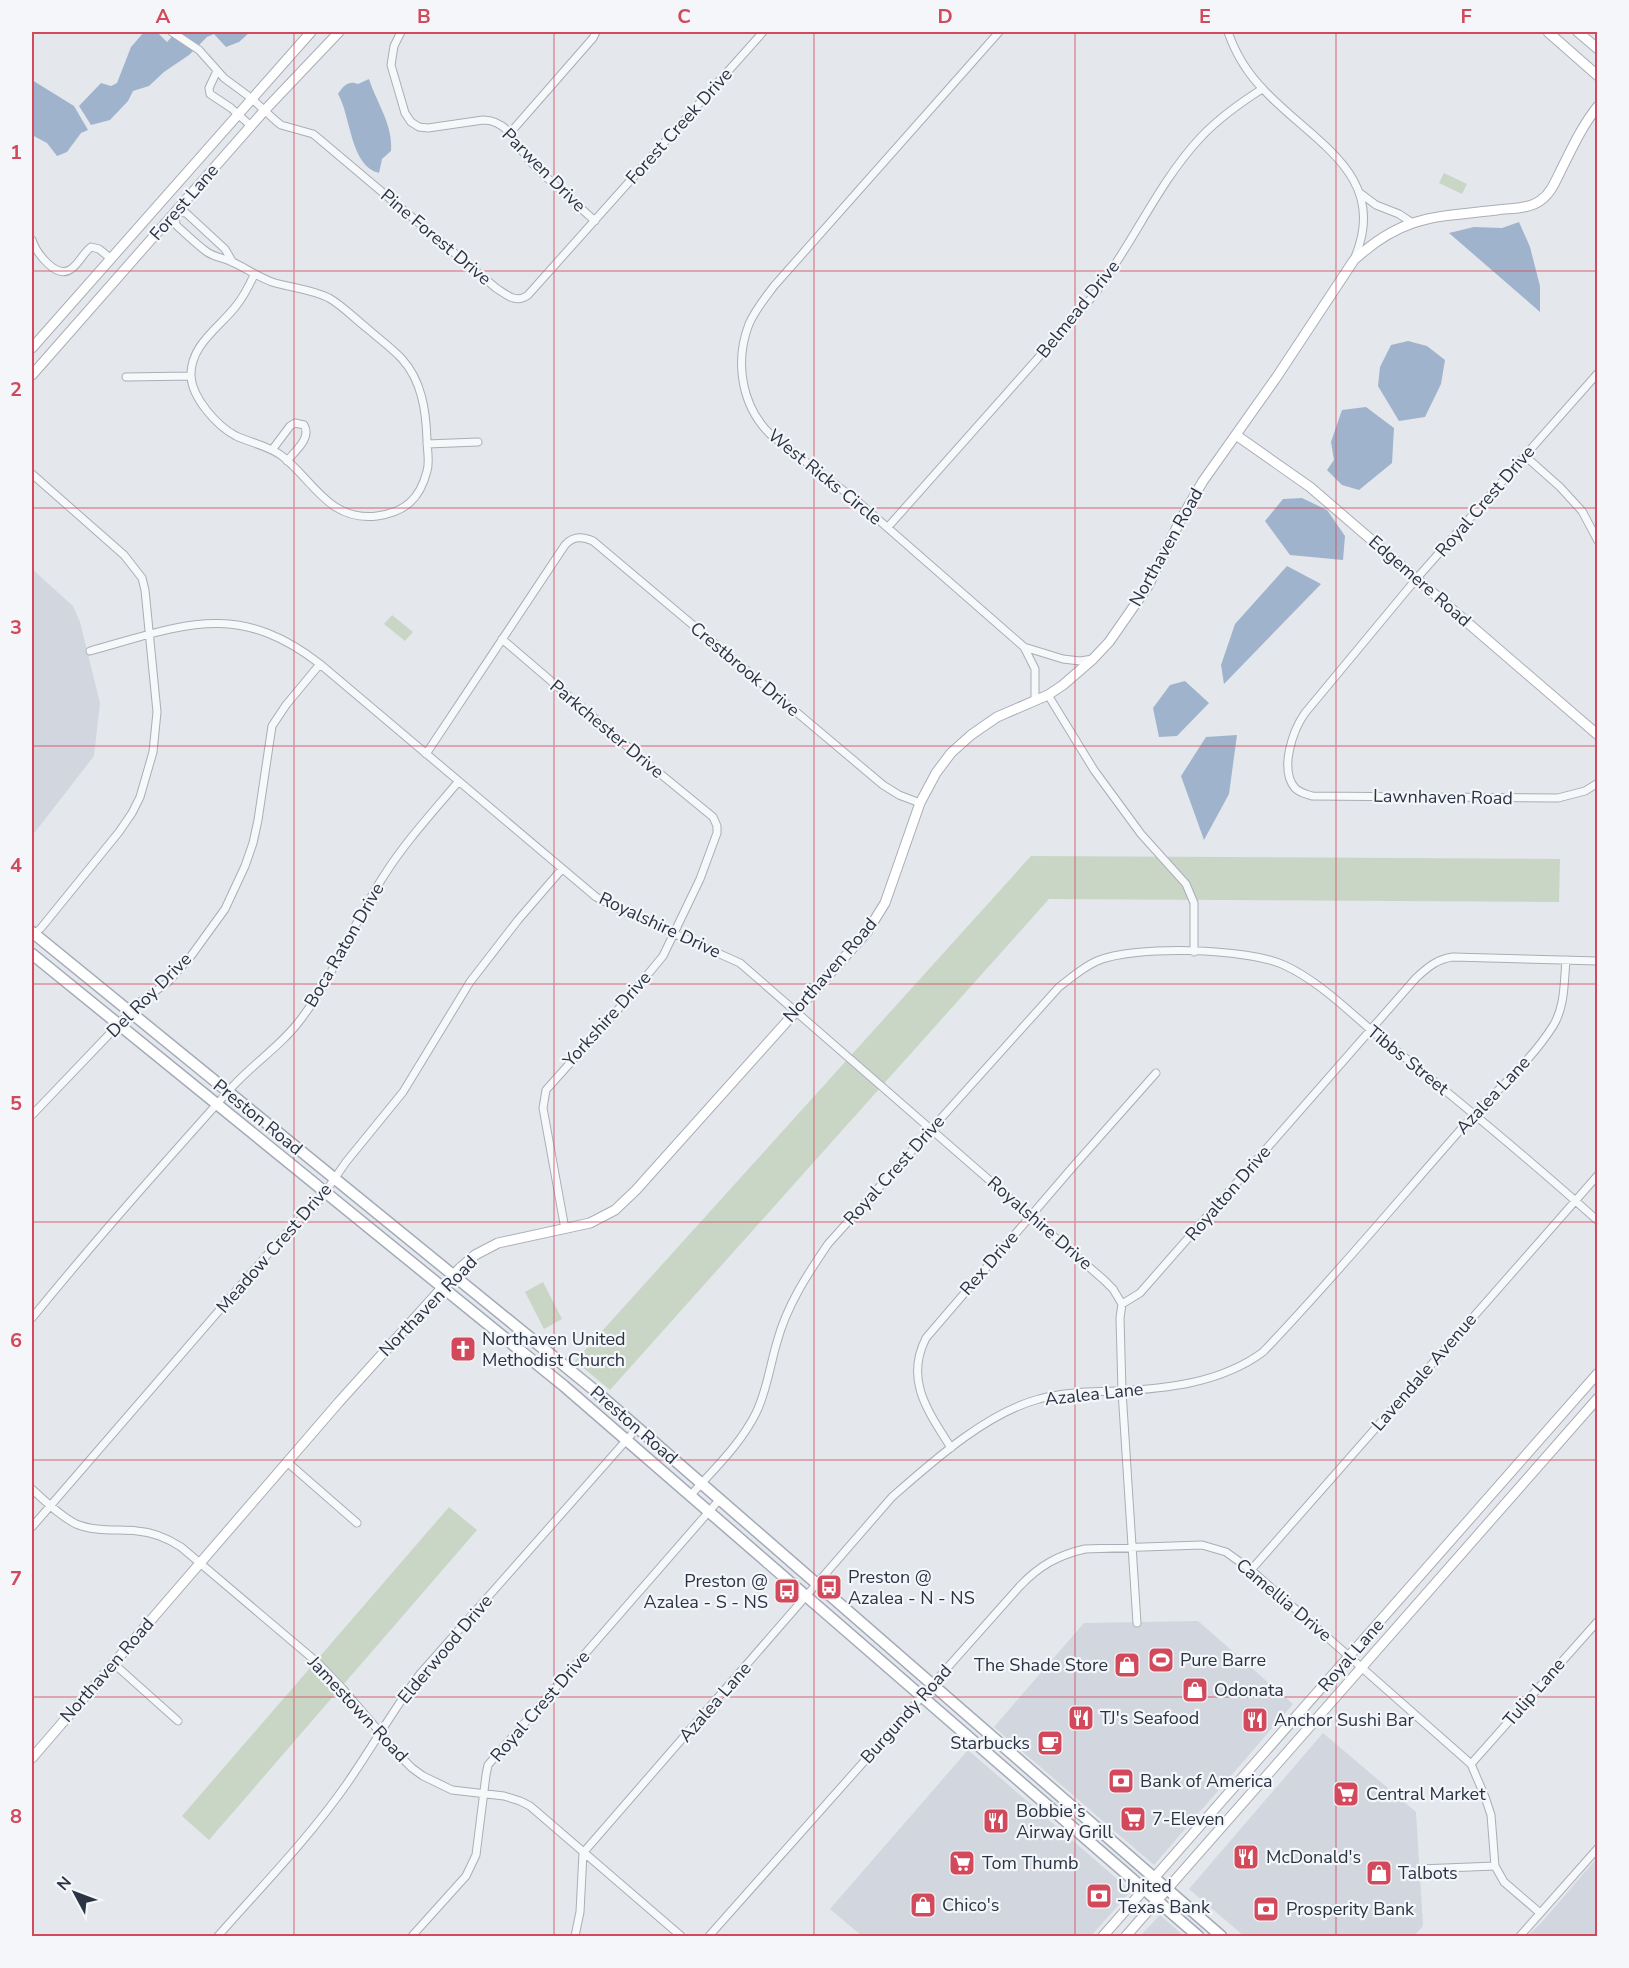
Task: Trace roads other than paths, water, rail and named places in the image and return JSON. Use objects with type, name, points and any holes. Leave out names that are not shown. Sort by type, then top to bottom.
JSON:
[{"type":"main road","name":"Preston Road","points":[[32,934],[638,1427],[718,1500],[1221,1936]]},
{"type":"main road","name":"Preston Road","points":[[32,954],[564,1386],[1198,1936]]},
{"type":"main road","points":[[564,1386],[575,1374]]},
{"type":"main road","points":[[980,1749],[991,1738]]},
{"type":"main road","points":[[1031,1793],[1039,1780]]},
{"type":"street","points":[[172,32],[199,50],[217,71],[264,111]]},
{"type":"street","name":"Forest Lane","points":[[32,375],[264,111],[339,32]]},
{"type":"street","name":"Parwen Drive","points":[[401,32],[394,46],[392,65],[405,113],[411,122],[419,127],[428,128],[491,120],[510,133],[517,146],[534,165],[595,221]]},
{"type":"street","points":[[510,133],[596,32]]},
{"type":"street","name":"Forest Creek Drive","points":[[595,221],[764,32]]},
{"type":"street","name":"West Ricks Circle","points":[[999,32],[761,303],[749,324],[741,372],[745,393],[757,419],[765,429],[780,443],[836,483],[1024,647],[1035,669],[1035,700]]},
{"type":"street","points":[[1228,32],[1241,59],[1262,89],[1329,149],[1360,193],[1365,215],[1364,229],[1362,242],[1354,260]]},
{"type":"street","points":[[1548,32],[1598,76]]},
{"type":"street","points":[[1578,32],[1598,49]]},
{"type":"street","name":"Forest Lane","points":[[32,348],[306,33]]},
{"type":"street","points":[[217,71],[209,88],[210,94],[251,126]]},
{"type":"street","name":"Belmead Drive","points":[[888,527],[1093,296],[1124,252],[1181,160],[1199,139],[1232,109],[1262,89]]},
{"type":"street","name":"Northaven Road","points":[[32,1758],[287,1462],[453,1275],[475,1255],[498,1243],[590,1223],[606,1216],[622,1204],[867,932],[885,903],[920,803],[936,773],[961,743],[997,717],[1063,686],[1093,659],[1122,625],[1148,586],[1190,502],[1282,370],[1354,260],[1369,246],[1411,222],[1433,217],[1520,207],[1542,200],[1551,190],[1584,126],[1598,106]]},
{"type":"street","name":"Pine Forest Drive","points":[[264,111],[281,125],[318,138],[496,288],[514,299],[520,300],[528,295],[595,221]]},
{"type":"street","points":[[1360,193],[1376,205],[1399,214],[1411,222]]},
{"type":"street","points":[[161,199],[175,212],[186,213],[225,249],[232,261]]},
{"type":"street","points":[[175,212],[176,225],[208,253],[232,261],[254,275],[332,300],[402,359],[415,376],[426,428],[428,467],[424,482],[415,497],[400,511],[370,517],[351,514],[331,504],[287,461],[272,450],[234,435],[203,405],[195,393],[191,376],[198,349],[240,300],[254,275]]},
{"type":"street","points":[[32,240],[41,257],[56,270],[62,272],[71,269],[91,247],[99,249],[110,258]]},
{"type":"street","points":[[42,335],[56,347]]},
{"type":"street","name":"Royal Crest Drive","points":[[1291,781],[1288,770],[1290,749],[1299,722],[1417,578],[1598,373]]},
{"type":"street","points":[[126,377],[191,376]]},
{"type":"street","points":[[272,450],[290,426],[302,423],[307,431],[306,438],[287,461]]},
{"type":"street","name":"Edgemere Road","points":[[1236,435],[1310,487],[1598,735]]},
{"type":"street","points":[[427,444],[478,442]]},
{"type":"street","points":[[1524,455],[1560,487],[1582,511],[1598,542]]},
{"type":"street","points":[[32,474],[124,555],[142,578],[157,712],[156,737],[140,797],[132,813],[119,832],[32,934]]},
{"type":"street","name":"Crestbrook Drive","points":[[502,639],[565,545],[572,539],[582,537],[593,541],[883,785],[899,795],[920,803]]},
{"type":"street","name":"Royalshire Drive","points":[[90,651],[195,624],[228,623],[272,634],[293,644],[320,664],[596,897],[740,963],[1104,1280],[1122,1304]]},
{"type":"street","points":[[426,754],[502,639]]},
{"type":"street","name":"Parkchester Drive","points":[[502,639],[714,817]]},
{"type":"street","name":"West Ricks Circle","points":[[1024,647],[1063,659],[1080,661],[1093,659]]},
{"type":"street","name":"Del Roy Drive","points":[[32,1115],[140,1002],[168,982],[225,909],[253,843],[272,726],[320,664]]},
{"type":"street","points":[[1048,694],[1094,770],[1141,834],[1186,884],[1194,903],[1194,952]]},
{"type":"street","name":"Lawnhaven Road","points":[[1291,781],[1301,792],[1312,796],[1558,798],[1585,791],[1598,783]]},
{"type":"street","name":"Boca Raton Drive","points":[[32,1318],[124,1207],[228,1092],[300,1021],[323,988],[384,874],[458,782]]},
{"type":"street","name":"Yorkshire Drive","points":[[565,1229],[543,1108],[546,1090],[656,964],[675,933],[700,879],[717,833],[714,817]]},
{"type":"street","name":"Meadow Crest Drive","points":[[32,1527],[280,1240],[319,1201],[403,1092],[470,982],[518,920],[562,869]]},
{"type":"street","name":"Royal Crest Drive","points":[[690,1496],[742,1437],[758,1410],[785,1316],[828,1244],[1059,987],[1086,967],[1103,959],[1126,953],[1194,952]]},
{"type":"street","name":"Tibbs Street","points":[[1194,952],[1233,953],[1268,960],[1284,965],[1324,991],[1474,1113],[1598,1221]]},
{"type":"street","name":"Royalton Drive","points":[[1122,1304],[1140,1293],[1416,978],[1434,963],[1443,959],[1598,961]]},
{"type":"street","name":"Azalea Lane","points":[[583,1853],[892,1497],[925,1467],[991,1420],[1038,1399],[1202,1380],[1251,1362],[1263,1352],[1474,1113],[1534,1052],[1554,1025],[1562,1003],[1566,960]]},
{"type":"street","name":"Rex Drive","points":[[951,1448],[927,1408],[920,1390],[917,1376],[921,1347],[931,1330],[1156,1073]]},
{"type":"street","name":"Lavendale Avenue","points":[[1251,1570],[1598,1175]]},
{"type":"street","points":[[1122,1304],[1120,1318],[1122,1391],[1137,1623]]},
{"type":"street","name":"Royal Lane","points":[[1103,1936],[1598,1373]]},
{"type":"street","name":"Royal Lane","points":[[1126,1936],[1598,1398]]},
{"type":"street","name":"Elderwood Drive","points":[[218,1936],[304,1838],[345,1786],[420,1674],[638,1427]]},
{"type":"street","points":[[287,1462],[357,1524]]},
{"type":"street","points":[[1504,1480],[1516,1491]]},
{"type":"street","name":"Jamestown Road","points":[[32,1489],[50,1506],[77,1524],[91,1528],[140,1531],[168,1539],[181,1547],[318,1663],[401,1757],[426,1777],[452,1790],[484,1793],[520,1801],[530,1806],[681,1936]]},
{"type":"street","name":"Royal Crest Drive","points":[[412,1936],[472,1867],[476,1855],[489,1765],[718,1500]]},
{"type":"street","name":"Camellia Drive","points":[[1134,1549],[1202,1545],[1226,1552],[1251,1570],[1362,1667],[1471,1764],[1491,1815],[1495,1866]]},
{"type":"street","name":"Burgundy Road","points":[[709,1936],[1020,1586],[1042,1565],[1066,1553],[1085,1549],[1134,1549]]},
{"type":"street","name":"Tulip Lane","points":[[1471,1764],[1598,1621]]},
{"type":"street","points":[[113,1663],[178,1721]]},
{"type":"street","points":[[1520,1936],[1598,1848]]},
{"type":"street","points":[[575,1936],[580,1912],[583,1853]]},
{"type":"street","points":[[1420,1869],[1495,1866],[1504,1882],[1540,1913]]},
{"type":"water","points":[[144,32],[157,32],[167,42],[176,32],[250,32],[239,42],[226,47],[214,34],[207,37],[189,55],[164,72],[149,86],[133,91],[128,101],[110,120],[91,125],[79,106],[101,83],[111,86],[117,83],[131,47]]},
{"type":"water","points":[[369,79],[387,123],[391,141],[391,151],[382,159],[379,173],[362,161],[352,139],[338,94],[349,83],[358,84]]},
{"type":"water","points":[[32,80],[74,106],[88,130],[81,133],[67,152],[57,156],[47,143],[32,135]]},
{"type":"water","points":[[1519,222],[1530,247],[1540,286],[1540,312],[1449,233],[1474,227],[1502,228]]},
{"type":"water","points":[[1408,341],[1427,346],[1445,360],[1441,384],[1425,417],[1399,421],[1378,386],[1380,367],[1391,345]]},
{"type":"water","points":[[1366,407],[1394,428],[1392,463],[1359,490],[1342,485],[1327,470],[1334,460],[1331,442],[1342,410]]},
{"type":"water","points":[[1302,498],[1327,510],[1345,536],[1343,560],[1290,555],[1265,521],[1283,499]]},
{"type":"water","points":[[1287,566],[1321,584],[1224,684],[1221,665],[1235,624]]},
{"type":"water","points":[[1185,681],[1209,703],[1177,736],[1159,737],[1153,708],[1170,685]]},
{"type":"water","points":[[1237,735],[1229,794],[1204,840],[1181,776],[1206,737]]},
{"type":"place","name":"Northaven United Methodist Church","points":[[463,1349]]},
{"type":"place","name":"Preston @ Azalea - N - NS","points":[[829,1587]]},
{"type":"place","name":"Preston @ Azalea - S - NS","points":[[787,1591]]},
{"type":"place","name":"Pure Barre","points":[[1161,1660]]},
{"type":"place","name":"The Shade Store","points":[[1127,1665]]},
{"type":"place","name":"Odonata","points":[[1195,1690]]},
{"type":"place","name":"TJ's Seafood","points":[[1081,1718]]},
{"type":"place","name":"Anchor Sushi Bar","points":[[1255,1720]]},
{"type":"place","name":"Starbucks","points":[[1050,1743]]},
{"type":"place","name":"Bank of America","points":[[1121,1781]]},
{"type":"place","name":"Central Market","points":[[1346,1794]]},
{"type":"place","name":"7-Eleven","points":[[1133,1819]]},
{"type":"place","name":"Bobbie's Airway Grill","points":[[996,1821]]},
{"type":"place","name":"McDonald's","points":[[1246,1857]]},
{"type":"place","name":"Tom Thumb","points":[[962,1863]]},
{"type":"place","name":"Talbots","points":[[1379,1873]]},
{"type":"place","name":"United Texas Bank","points":[[1099,1896]]},
{"type":"place","name":"Chico's","points":[[923,1905]]},
{"type":"place","name":"Prosperity Bank","points":[[1266,1909]]}]
